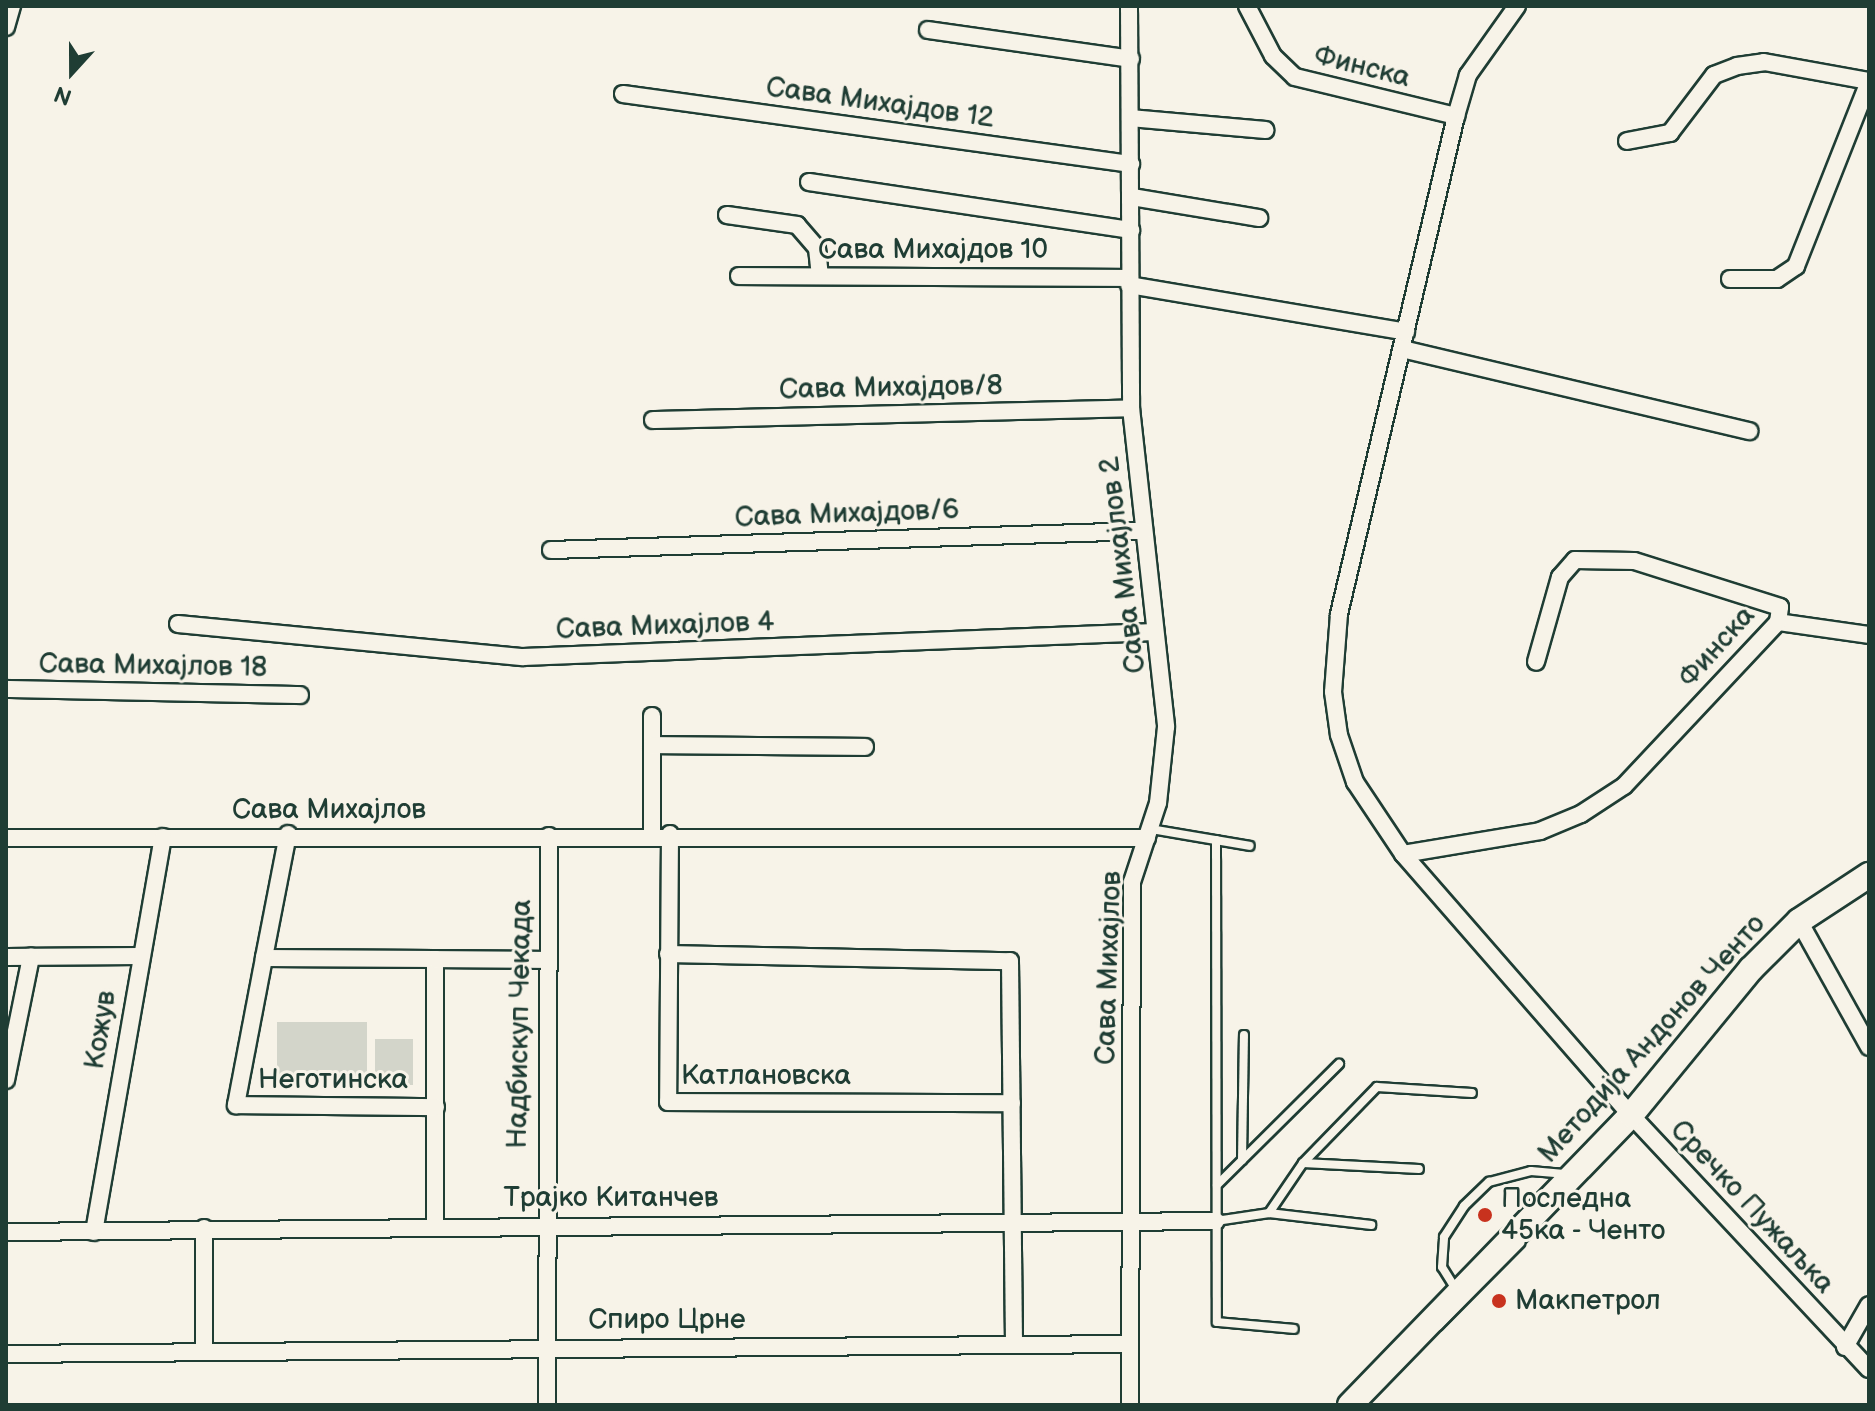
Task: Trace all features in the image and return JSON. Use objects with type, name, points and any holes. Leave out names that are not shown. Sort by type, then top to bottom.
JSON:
[{"type":"main road","name":"Методија Андонов Ченто","points":[[1350,1405],[1631,1115],[1799,921],[1869,875]]},
{"type":"street","points":[[6,27],[12,6]]},
{"type":"street","name":"Сава Михајлов 2","points":[[1129,6],[1131,408],[1166,727],[1149,833]]},
{"type":"street","name":"Финска","points":[[1247,6],[1273,56],[1295,77],[1456,116]]},
{"type":"street","points":[[1517,6],[1468,75],[1456,116],[1339,614],[1333,692],[1355,782],[1403,854],[1631,1115]]},
{"type":"street","points":[[928,30],[1131,59]]},
{"type":"street","points":[[1627,141],[1670,133],[1714,75],[1737,66],[1764,62],[1869,81],[1796,266],[1777,279],[1730,279]]},
{"type":"street","name":"Сава Михајдов 12","points":[[623,94],[1131,164]]},
{"type":"street","points":[[1130,118],[1265,130]]},
{"type":"street","name":"Сава Михајдов 10","points":[[809,182],[1131,230]]},
{"type":"street","points":[[1132,197],[1259,218]]},
{"type":"street","points":[[727,215],[797,225],[817,248],[820,275]]},
{"type":"street","name":"Сава Михајдов 10","points":[[739,276],[1129,281]]},
{"type":"street","points":[[1129,281],[1404,340],[1749,431]]},
{"type":"street","name":"Сава Михајдов/8","points":[[653,420],[1131,408]]},
{"type":"street","name":"Сава Михајдов/6","points":[[551,550],[1144,531]]},
{"type":"street","name":"Финска","points":[[1403,854],[1540,831],[1581,814],[1624,786],[1778,622],[1776,604],[1738,588],[1634,561],[1575,560],[1560,577],[1536,662]]},
{"type":"street","points":[[1778,622],[1869,635]]},
{"type":"street","name":"Сава Михајлов 4","points":[[178,624],[523,657],[1155,632]]},
{"type":"street","name":"Сава Михајлов 18","points":[[6,689],[300,695]]},
{"type":"street","points":[[652,716],[652,835]]},
{"type":"street","points":[[652,745],[865,747]]},
{"type":"street","name":"Сава Михајлов","points":[[6,838],[288,834],[1149,833],[1132,882],[1130,1405]]},
{"type":"street","name":"Неготинска","points":[[288,834],[236,1105],[436,1107]]},
{"type":"street","name":"Катлановска","points":[[670,834],[668,1102],[1012,1103]]},
{"type":"street","name":"Надбискуп Чекада","points":[[547,1405],[543,1225],[549,836]]},
{"type":"street","name":"Кожув","points":[[94,1232],[163,837]]},
{"type":"street","name":"Методија Андонов Ченто","points":[[1799,921],[1869,1047]]},
{"type":"street","points":[[668,954],[1004,956],[1013,968],[1014,1344]]},
{"type":"street","points":[[6,957],[140,956]]},
{"type":"street","points":[[6,1080],[31,957]]},
{"type":"street","points":[[264,958],[547,960]]},
{"type":"street","name":"Неготинска","points":[[435,959],[435,1225]]},
{"type":"street","name":"Сречко Пужаљка","points":[[1631,1115],[1845,1347],[1869,1369]]},
{"type":"street","name":"Трајко Китанчев","points":[[6,1232],[435,1225],[1216,1221]]},
{"type":"street","points":[[204,1228],[204,1347]]},
{"type":"street","points":[[1845,1347],[1869,1305]]},
{"type":"street","name":"Спиро Црне","points":[[6,1354],[204,1347],[1130,1344]]},
{"type":"lane","points":[[1149,833],[1250,846]]},
{"type":"lane","points":[[1216,840],[1217,1322],[1294,1329]]},
{"type":"lane","points":[[1242,1160],[1244,1035]]},
{"type":"lane","points":[[1217,1185],[1339,1064]]},
{"type":"lane","points":[[1269,1213],[1303,1163],[1377,1087],[1472,1093]]},
{"type":"lane","points":[[1303,1163],[1419,1169]]},
{"type":"lane","points":[[1458,1292],[1442,1267],[1444,1237],[1464,1206],[1489,1182],[1531,1171],[1572,1174]]},
{"type":"lane","points":[[1412,1338],[1452,1320],[1512,1259],[1540,1210]]},
{"type":"lane","points":[[1216,1221],[1269,1213],[1371,1225]]},
{"type":"shaded area","points":[[277,1022],[367,1022],[367,1078],[277,1078]]},
{"type":"shaded area","points":[[375,1039],[413,1039],[413,1085],[375,1085]]},
{"type":"place","name":"Последна 45ка - Ченто","points":[[1485,1215]]},
{"type":"place","name":"Макпетрол","points":[[1499,1301]]}]
